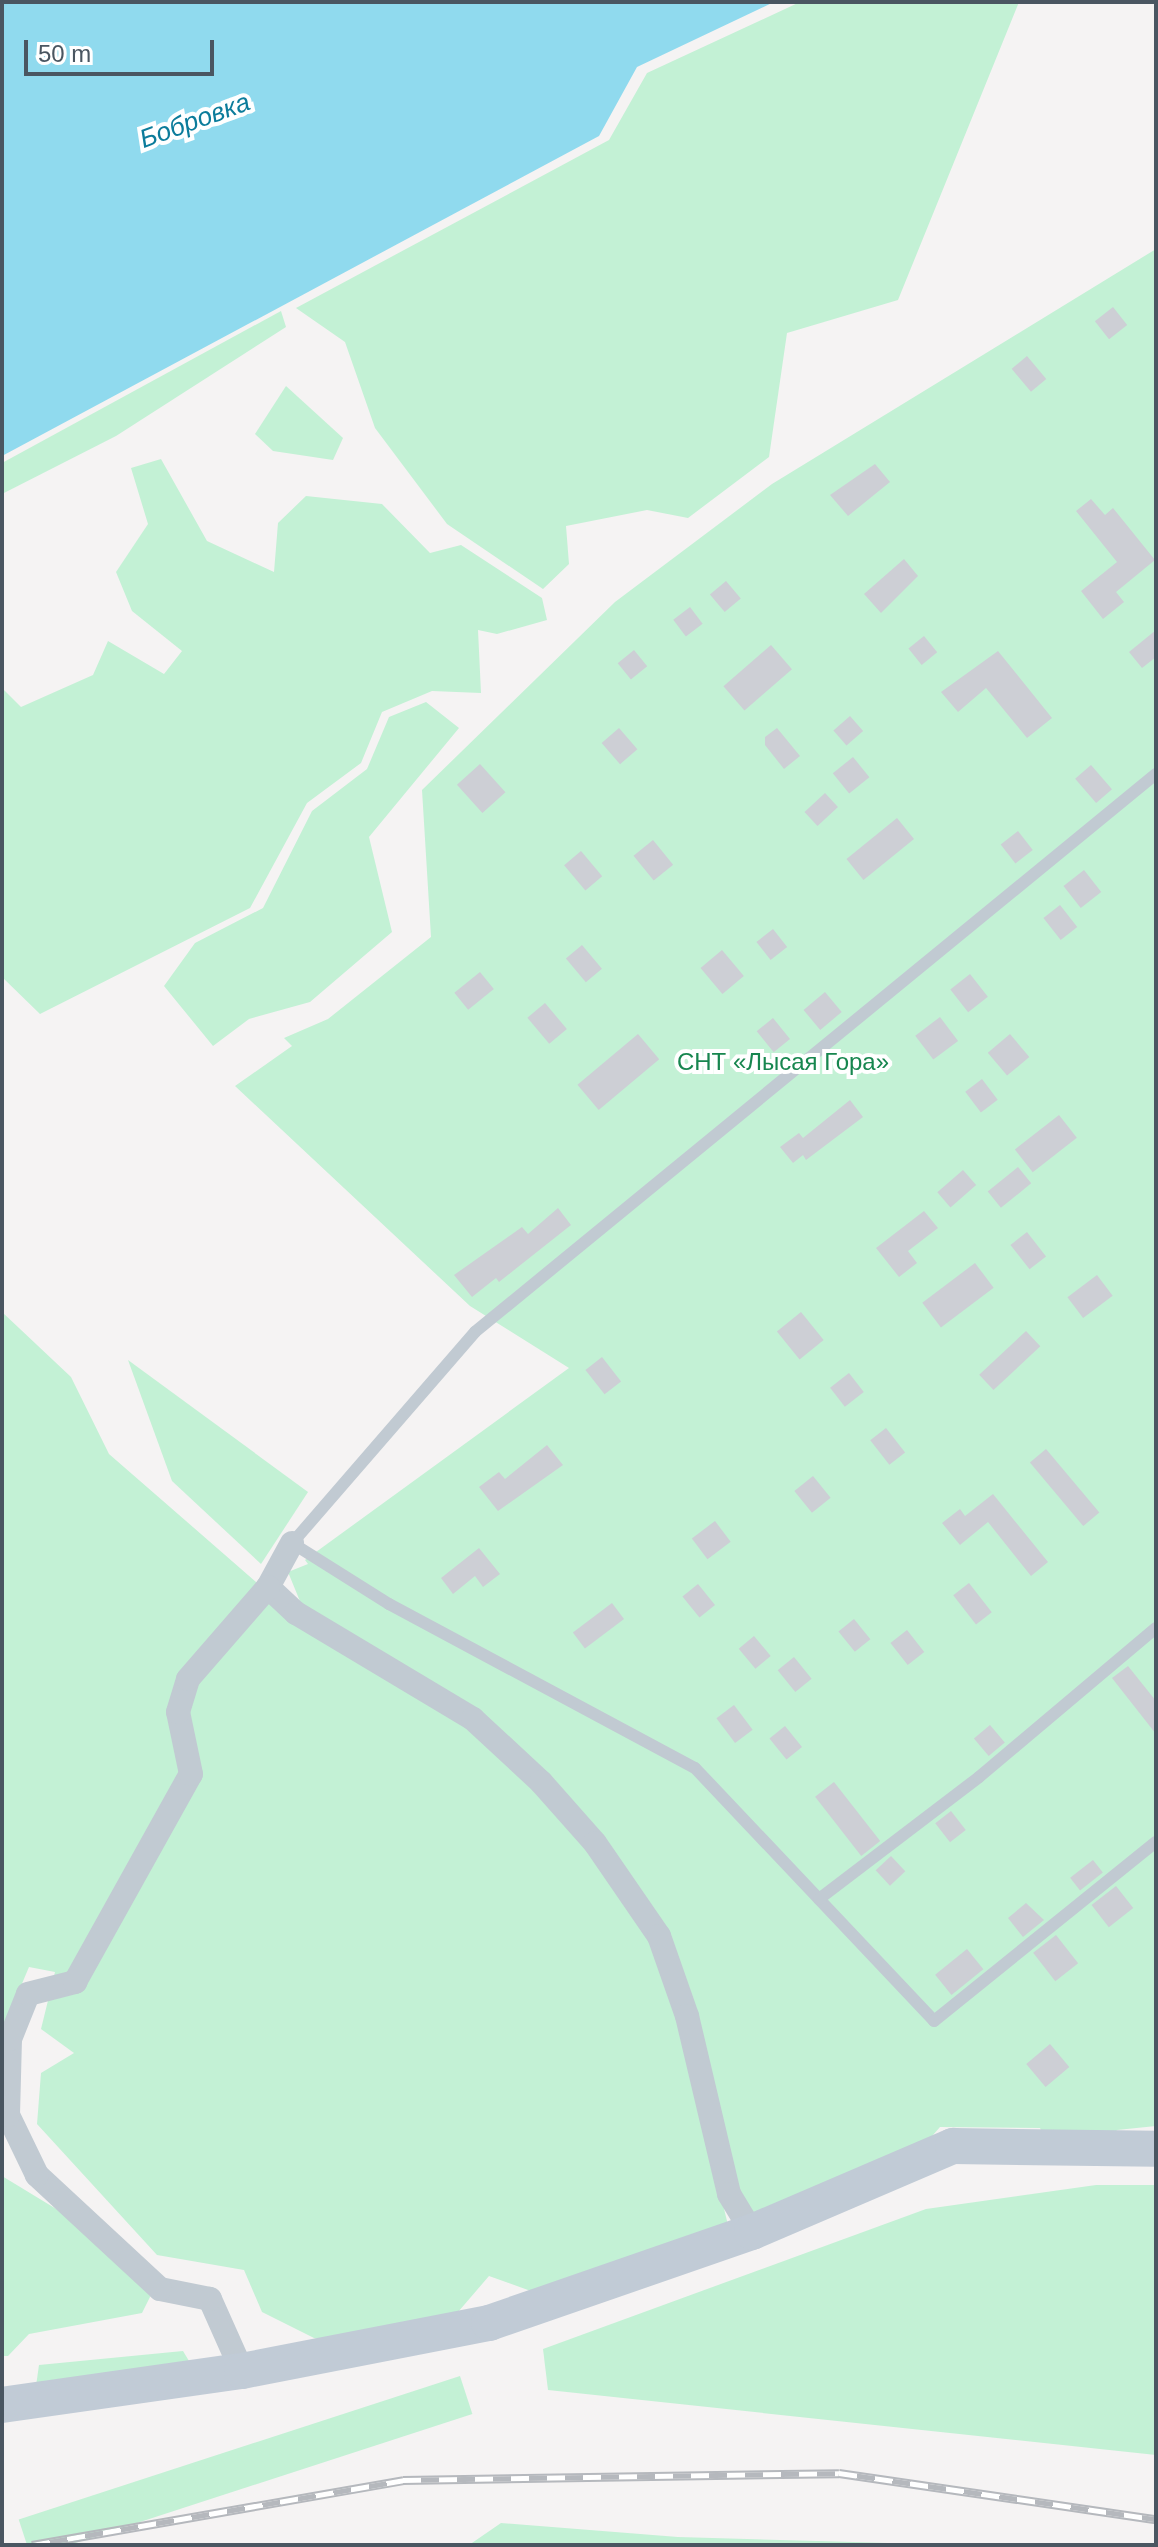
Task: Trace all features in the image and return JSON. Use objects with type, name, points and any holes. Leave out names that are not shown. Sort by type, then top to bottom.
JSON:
[{"type":"main road","points":[[2,2405],[242,2371],[489,2323],[752,2232],[953,2146],[1156,2149]]},
{"type":"street","points":[[242,2371],[210,2299],[160,2289],[37,2175],[8,2115],[10,2039],[28,1994],[75,1982],[191,1774],[178,1712],[188,1679],[268,1587],[292,1543]]},
{"type":"street","points":[[268,1587],[296,1613],[473,1719],[541,1782],[595,1843],[659,1936],[687,2016],[729,2194],[752,2232]]},
{"type":"lane","points":[[1156,774],[475,1332],[292,1543],[429,1627],[695,1768],[934,2021],[1156,1842]]},
{"type":"lane","points":[[819,1899],[979,1777],[1156,1628]]},
{"type":"green space","points":[[800,2],[1019,2],[898,300],[787,333],[769,457],[688,518],[647,510],[566,526],[569,564],[543,589],[447,524],[375,428],[345,342],[296,308],[609,140],[647,73]]},
{"type":"green space","name":"СНТ «Лысая Гора»","points":[[1156,249],[1156,2126],[1117,2130],[1110,2142],[1047,2142],[1040,2128],[940,2127],[899,2174],[755,2224],[734,2185],[700,2022],[564,1794],[304,1611],[288,1572],[308,1564],[305,1560],[569,1368],[470,1306],[235,1086],[292,1046],[284,1038],[328,1019],[431,937],[422,790],[615,602],[772,484]]},
{"type":"green space","points":[[281,311],[286,327],[116,436],[2,494],[2,463]]},
{"type":"green space","points":[[286,386],[343,438],[333,460],[273,451],[255,434]]},
{"type":"green space","points":[[161,459],[207,541],[274,572],[278,523],[306,496],[382,504],[430,553],[461,545],[542,598],[547,620],[497,634],[478,630],[481,693],[432,691],[382,712],[361,763],[307,803],[250,908],[40,1014],[2,977],[2,688],[21,707],[93,675],[108,641],[164,674],[182,651],[132,611],[116,572],[148,524],[131,468]]},
{"type":"green space","points":[[426,702],[459,728],[369,837],[392,932],[310,1002],[249,1019],[213,1046],[164,986],[195,943],[263,908],[312,811],[367,769],[389,717]]},
{"type":"green space","points":[[2,1312],[71,1377],[109,1454],[309,1628],[480,1729],[581,1831],[661,1953],[729,2229],[542,2295],[489,2276],[446,2326],[361,2347],[314,2338],[262,2312],[244,2270],[157,2255],[37,2124],[41,2073],[74,2053],[41,2029],[55,1972],[29,1967],[2,2031]]},
{"type":"green space","points":[[128,1360],[308,1492],[261,1564],[172,1481]]},
{"type":"green space","points":[[2,2176],[127,2252],[158,2281],[142,2313],[29,2334],[8,2356],[2,2356]]},
{"type":"green space","points":[[1096,2185],[1156,2185],[1156,2455],[548,2390],[543,2349],[926,2209]]},
{"type":"green space","points":[[183,2351],[195,2371],[35,2393],[39,2365]]},
{"type":"green space","points":[[460,2376],[472,2414],[69,2545],[27,2545],[19,2519]]},
{"type":"green space","points":[[501,2523],[678,2537],[958,2545],[469,2545]]},
{"type":"water","name":"Бобровка","points":[[2,2],[774,2],[637,67],[599,136],[2,456]]},
{"type":"building","points":[[1113,307],[1127,325],[1109,339],[1095,321]]},
{"type":"building","points":[[1027,356],[1046,379],[1031,392],[1012,369]]},
{"type":"building","points":[[875,464],[890,482],[848,516],[830,495]]},
{"type":"building","points":[[1091,499],[1105,515],[1113,508],[1155,560],[1116,592],[1124,602],[1103,619],[1081,591],[1117,562],[1076,511]]},
{"type":"building","points":[[904,559],[918,576],[881,613],[864,594]]},
{"type":"building","points":[[726,581],[741,599],[725,612],[710,594]]},
{"type":"building","points":[[690,607],[703,624],[686,636],[673,620]]},
{"type":"building","points":[[1156,630],[1156,657],[1142,668],[1129,652]]},
{"type":"building","points":[[924,636],[937,652],[922,665],[908,649]]},
{"type":"building","points":[[771,645],[792,669],[744,710],[723,686]]},
{"type":"building","points":[[634,650],[647,666],[631,680],[618,663]]},
{"type":"building","points":[[998,651],[1052,718],[1027,738],[986,688],[958,712],[941,692]]},
{"type":"building","points":[[850,716],[863,731],[847,746],[833,730]]},
{"type":"building","points":[[619,728],[637,749],[620,764],[602,743]]},
{"type":"building","points":[[777,728],[800,756],[784,769],[765,745],[765,737]]},
{"type":"building","points":[[853,757],[869,777],[849,794],[833,773]]},
{"type":"building","points":[[480,764],[505,792],[482,813],[457,785]]},
{"type":"building","points":[[1091,765],[1112,789],[1096,803],[1075,779]]},
{"type":"building","points":[[825,793],[838,807],[817,826],[805,812]]},
{"type":"building","points":[[897,818],[914,839],[863,880],[846,859]]},
{"type":"building","points":[[1018,831],[1033,850],[1015,863],[1001,845]]},
{"type":"building","points":[[653,840],[673,865],[654,881],[634,856]]},
{"type":"building","points":[[581,851],[602,876],[585,890],[564,865]]},
{"type":"building","points":[[1084,870],[1101,892],[1081,908],[1064,886]]},
{"type":"building","points":[[1060,905],[1077,927],[1061,940],[1043,918]]},
{"type":"building","points":[[773,929],[787,947],[771,960],[756,942]]},
{"type":"building","points":[[582,945],[602,969],[586,982],[566,958]]},
{"type":"building","points":[[722,950],[744,976],[722,994],[701,968]]},
{"type":"building","points":[[480,972],[494,989],[468,1010],[454,993]]},
{"type":"building","points":[[970,974],[988,997],[968,1012],[950,989]]},
{"type":"building","points":[[825,992],[842,1012],[820,1030],[804,1010]]},
{"type":"building","points":[[545,1003],[567,1029],[549,1044],[527,1018]]},
{"type":"building","points":[[940,1017],[958,1041],[933,1060],[915,1036]]},
{"type":"building","points":[[773,1018],[790,1039],[774,1052],[757,1031]]},
{"type":"building","points":[[638,1034],[659,1059],[599,1110],[577,1085]]},
{"type":"building","points":[[1010,1034],[1029,1057],[1007,1076],[988,1053]]},
{"type":"building","points":[[982,1079],[998,1100],[981,1112],[965,1092]]},
{"type":"building","points":[[850,1100],[863,1117],[806,1160],[803,1155],[793,1163],[780,1147],[799,1133],[803,1138]]},
{"type":"building","points":[[1059,1115],[1077,1138],[1033,1172],[1015,1149]]},
{"type":"building","points":[[1018,1167],[1031,1183],[1001,1208],[988,1192]]},
{"type":"building","points":[[963,1170],[976,1185],[950,1207],[937,1192]]},
{"type":"building","points":[[558,1208],[571,1225],[499,1282],[496,1278],[472,1297],[454,1275],[522,1227],[528,1234]]},
{"type":"building","points":[[924,1211],[938,1228],[908,1251],[917,1263],[899,1277],[876,1248]]},
{"type":"building","points":[[1027,1232],[1046,1256],[1030,1269],[1010,1245]]},
{"type":"building","points":[[975,1263],[994,1288],[941,1327],[922,1303]]},
{"type":"building","points":[[1097,1275],[1113,1296],[1083,1318],[1067,1297]]},
{"type":"building","points":[[801,1312],[824,1340],[800,1359],[777,1332]]},
{"type":"building","points":[[1026,1331],[1040,1346],[994,1390],[979,1375]]},
{"type":"building","points":[[602,1357],[621,1381],[605,1394],[585,1370]]},
{"type":"building","points":[[849,1373],[864,1392],[845,1407],[830,1388]]},
{"type":"building","points":[[886,1428],[905,1452],[889,1465],[870,1440]]},
{"type":"building","points":[[547,1445],[563,1465],[498,1511],[479,1487],[499,1472],[505,1479]]},
{"type":"building","points":[[1046,1449],[1099,1513],[1083,1526],[1030,1462]]},
{"type":"building","points":[[813,1476],[831,1498],[812,1513],[794,1491]]},
{"type":"building","points":[[993,1494],[1048,1562],[1031,1576],[988,1522],[960,1545],[942,1523],[960,1509],[965,1516]]},
{"type":"building","points":[[715,1521],[731,1542],[707,1559],[692,1538]]},
{"type":"building","points":[[479,1548],[500,1574],[483,1587],[475,1576],[453,1594],[441,1578]]},
{"type":"building","points":[[969,1583],[992,1612],[976,1624],[953,1595]]},
{"type":"building","points":[[698,1584],[715,1605],[699,1618],[682,1597]]},
{"type":"building","points":[[612,1603],[624,1619],[585,1648],[573,1632]]},
{"type":"building","points":[[854,1619],[870,1639],[855,1652],[838,1632]]},
{"type":"building","points":[[907,1630],[924,1652],[908,1665],[890,1643]]},
{"type":"building","points":[[754,1636],[771,1656],[755,1669],[739,1649]]},
{"type":"building","points":[[794,1657],[812,1679],[795,1692],[778,1670]]},
{"type":"building","points":[[1128,1666],[1156,1701],[1156,1734],[1112,1678]]},
{"type":"building","points":[[734,1705],[753,1730],[735,1743],[716,1718]]},
{"type":"building","points":[[990,1725],[1005,1743],[989,1756],[974,1738]]},
{"type":"building","points":[[785,1726],[802,1747],[786,1760],[769,1739]]},
{"type":"building","points":[[834,1782],[880,1841],[861,1856],[815,1797]]},
{"type":"building","points":[[951,1811],[966,1830],[950,1842],[935,1823]]},
{"type":"building","points":[[891,1856],[905,1871],[890,1886],[876,1870]]},
{"type":"building","points":[[1093,1860],[1103,1873],[1080,1890],[1070,1878]]},
{"type":"building","points":[[1116,1886],[1133,1908],[1109,1927],[1092,1905]]},
{"type":"building","points":[[1026,1903],[1044,1920],[1023,1937],[1008,1918]]},
{"type":"building","points":[[1056,1935],[1078,1963],[1055,1981],[1033,1953]]},
{"type":"building","points":[[967,1949],[983,1969],[951,1995],[935,1975]]},
{"type":"building","points":[[1050,2044],[1069,2067],[1046,2087],[1026,2064]]},
{"type":"railway","points":[[32,2545],[403,2480],[839,2473],[1156,2519]]}]
